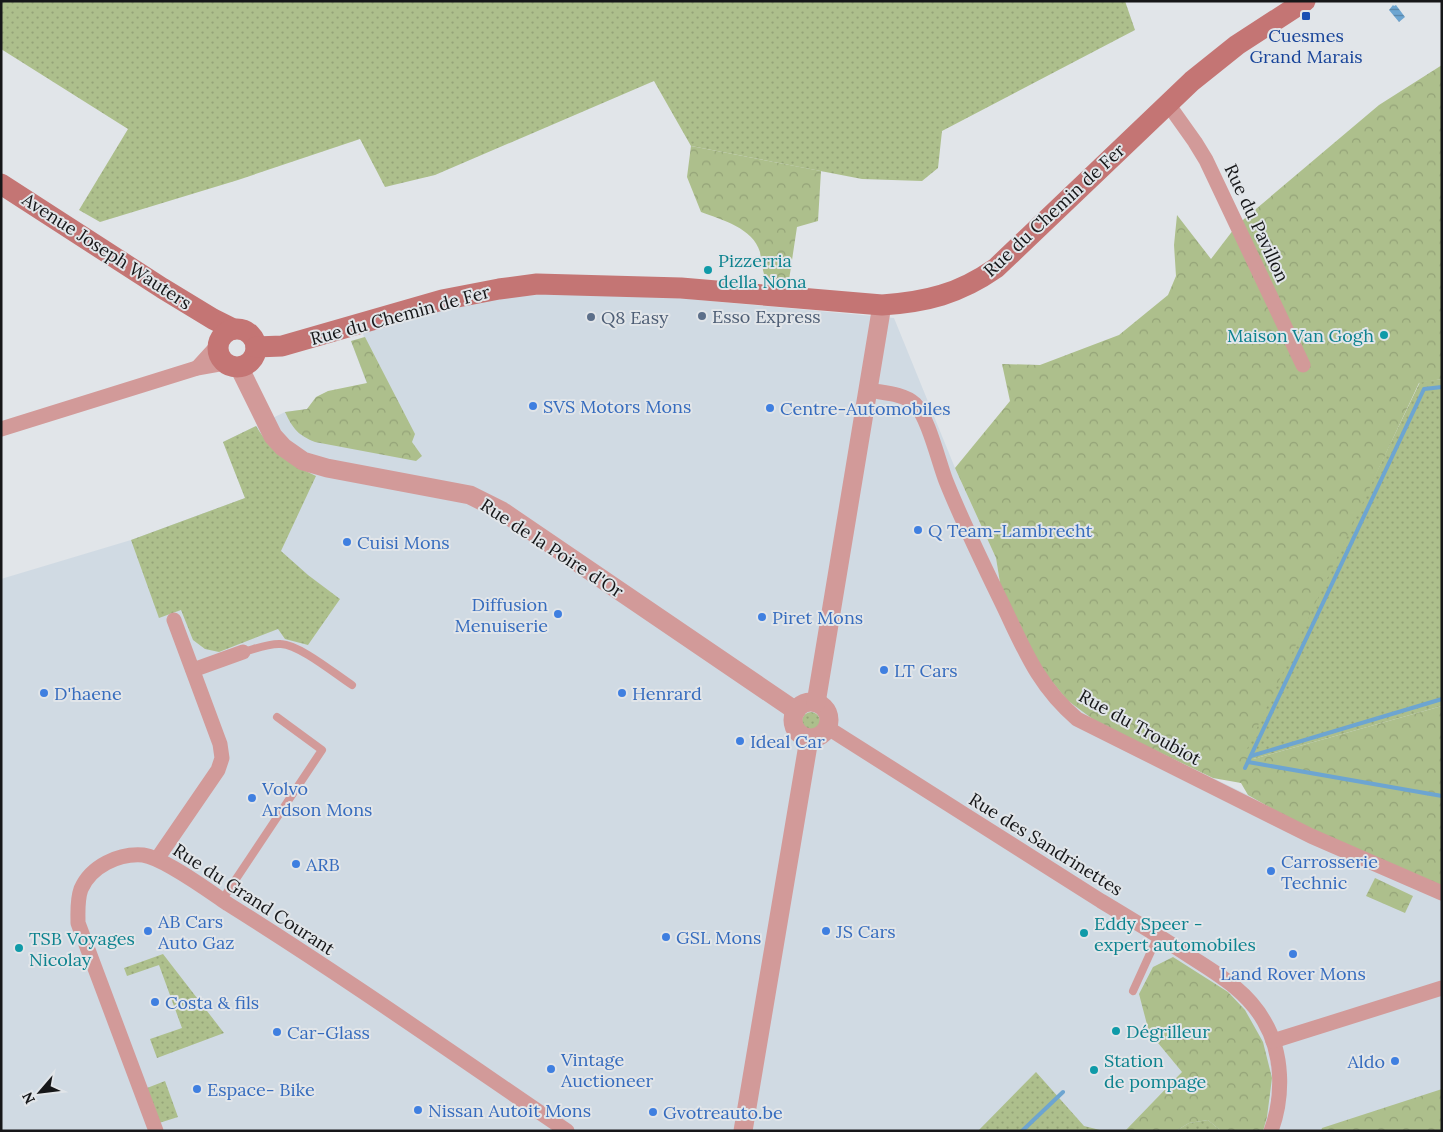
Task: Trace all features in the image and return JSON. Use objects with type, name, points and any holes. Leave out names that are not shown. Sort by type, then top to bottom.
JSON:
[{"type":"main road","name":"Rue du Chemin de Fer","points":[[232,346],[282,346],[442,300],[537,284],[681,288],[882,305],[920,301],[945,295],[985,276],[1008,257],[1192,81],[1237,45],[1305,1]]},
{"type":"main road","name":"Avenue Joseph Wauters","points":[[1,184],[232,346]]},
{"type":"street","name":"Rue du Pavillon","points":[[1168,104],[1206,160],[1303,365]]},
{"type":"street","points":[[816,702],[868,390],[875,337],[882,305]]},
{"type":"street","name":"Rue du Chemin de Fer","points":[[1,429],[197,368],[232,346]]},
{"type":"street","name":"Rue de la Poire d'Or","points":[[232,346],[263,418],[273,436],[283,447],[303,461],[327,468],[470,495],[502,512],[796,711]]},
{"type":"street","name":"Rue du Troubiot","points":[[868,390],[904,397],[916,405],[920,411],[946,481],[990,579],[1035,672],[1061,705],[1077,719],[1223,793],[1311,836],[1442,893]]},
{"type":"street","points":[[157,859],[218,770],[222,758],[220,744],[174,620]]},
{"type":"street","points":[[193,670],[243,652]]},
{"type":"street","points":[[816,702],[821,704],[828,712],[830,718],[828,728],[820,736],[803,737],[795,728],[794,717],[796,711],[804,704],[816,702]]},
{"type":"street","name":"Rue des Sandrinettes","points":[[828,728],[1242,991],[1264,1021],[1273,1042],[1278,1061],[1280,1085],[1278,1105],[1271,1131]]},
{"type":"street","points":[[743,1131],[809,738]]},
{"type":"street","name":"Rue du Grand Courant","points":[[156,1131],[78,923],[77,907],[82,888],[101,866],[114,858],[129,855],[157,859],[302,950],[567,1131]]},
{"type":"street","points":[[1273,1042],[1442,988]]},
{"type":"lane","points":[[243,652],[271,644],[283,644],[299,649],[352,686]]},
{"type":"lane","points":[[222,900],[322,750],[277,718]]},
{"type":"lane","points":[[1133,991],[1158,936]]},
{"type":"shaded area","points":[[547,294],[677,298],[894,318],[955,468],[996,558],[1001,589],[1147,746],[1248,795],[1309,830],[1442,888],[1442,1131],[1,1131],[1,579],[131,540],[245,498],[223,442],[285,412],[307,409],[367,384],[351,341],[364,337],[362,331],[445,309],[503,298]]},
{"type":"green space","points":[[1,1],[1125,1],[1135,30],[942,131],[938,168],[922,181],[862,179],[691,146],[654,81],[435,175],[385,187],[360,139],[238,180],[100,222],[79,210],[128,129],[1,49]]},
{"type":"green space","points":[[1442,65],[1442,379],[1419,383],[1247,749],[1253,759],[1442,706],[1442,888],[1309,830],[1248,795],[1241,783],[1213,778],[1098,723],[1067,700],[1041,668],[1001,589],[996,558],[955,468],[1010,401],[1002,364],[1040,365],[1119,335],[1168,295],[1176,276],[1174,245],[1177,215],[1211,259],[1237,225],[1379,105]]},
{"type":"green space","points":[[691,146],[821,171],[818,221],[797,227],[789,280],[768,282],[763,272],[760,252],[751,237],[736,226],[701,212],[687,177]]},
{"type":"green space","points":[[365,337],[415,434],[412,442],[422,456],[416,461],[315,442],[297,431],[285,412],[307,409],[316,397],[328,391],[367,383],[351,341]]},
{"type":"green space","points":[[1442,379],[1442,706],[1253,759],[1245,775],[1238,737],[1344,540],[1420,382]]},
{"type":"green space","points":[[256,426],[269,444],[281,456],[316,476],[281,551],[308,575],[340,599],[308,645],[285,639],[278,629],[219,652],[205,649],[193,640],[181,610],[159,618],[131,540],[245,498],[223,442]]},
{"type":"green space","points":[[807,712],[815,712],[820,717],[818,728],[807,730],[802,725],[802,717]]},
{"type":"green space","points":[[1375,878],[1413,896],[1405,913],[1366,896]]},
{"type":"green space","points":[[163,954],[224,1033],[157,1058],[150,1039],[182,1028],[159,965],[127,976],[124,968]]},
{"type":"green space","points":[[1173,957],[1228,992],[1245,1010],[1263,1042],[1272,1078],[1267,1117],[1263,1131],[1221,1131],[1208,1120],[1189,1123],[1176,1131],[1125,1131],[1182,1072],[1149,1032],[1139,994],[1153,967]]},
{"type":"green space","points":[[1036,1072],[1084,1126],[1104,1131],[978,1131]]},
{"type":"green space","points":[[165,1081],[178,1117],[159,1123],[147,1088]]},
{"type":"green space","points":[[1442,1089],[1442,1131],[1321,1131],[1322,1128]]},
{"type":"green space","points":[[1208,1120],[1221,1131],[1176,1131],[1189,1123]]},
{"type":"water","points":[[1393,5],[1396,5],[1405,17],[1399,22],[1389,10]]},
{"type":"waterway","points":[[1245,768],[1424,389],[1442,387]]},
{"type":"waterway","points":[[1251,756],[1442,699]]},
{"type":"waterway","points":[[1248,762],[1442,796]]},
{"type":"waterway","points":[[1022,1131],[1063,1092]]},
{"type":"place","name":"Cuesmes Grand Marais","points":[[1306,16]]},
{"type":"place","name":"Pizzerria della Nona","points":[[708,270]]},
{"type":"place","name":"Esso Express","points":[[702,316]]},
{"type":"place","name":"Q8 Easy","points":[[591,317]]},
{"type":"place","name":"Maison Van Gogh","points":[[1384,335]]},
{"type":"place","name":"SVS Motors Mons","points":[[533,406]]},
{"type":"place","name":"Centre-Automobiles","points":[[770,408]]},
{"type":"place","name":"Q Team-Lambrecht","points":[[918,530]]},
{"type":"place","name":"Cuisi Mons","points":[[347,542]]},
{"type":"place","name":"Diffusion Menuiserie","points":[[558,614]]},
{"type":"place","name":"Piret Mons","points":[[762,617]]},
{"type":"place","name":"LT Cars","points":[[884,670]]},
{"type":"place","name":"D'haene","points":[[44,693]]},
{"type":"place","name":"Henrard","points":[[622,693]]},
{"type":"place","name":"Ideal Car","points":[[740,741]]},
{"type":"place","name":"Volvo Ardson Mons","points":[[252,798]]},
{"type":"place","name":"ARB","points":[[296,864]]},
{"type":"place","name":"Carrosserie Technic","points":[[1271,871]]},
{"type":"place","name":"AB Cars Auto Gaz","points":[[148,931]]},
{"type":"place","name":"JS Cars","points":[[826,931]]},
{"type":"place","name":"Eddy Speer - expert automobiles","points":[[1084,933]]},
{"type":"place","name":"GSL Mons","points":[[666,937]]},
{"type":"place","name":"TSB Voyages Nicolay","points":[[19,948]]},
{"type":"place","name":"Land Rover Mons","points":[[1293,954]]},
{"type":"place","name":"Costa & fils","points":[[155,1002]]},
{"type":"place","name":"Dégrilleur","points":[[1116,1031]]},
{"type":"place","name":"Car-Glass","points":[[277,1032]]},
{"type":"place","name":"Aldo","points":[[1395,1061]]},
{"type":"place","name":"Vintage Auctioneer","points":[[551,1069]]},
{"type":"place","name":"Station de pompage","points":[[1094,1070]]},
{"type":"place","name":"Espace- Bike","points":[[197,1089]]},
{"type":"place","name":"Nissan Autoit Mons","points":[[418,1110]]},
{"type":"place","name":"Gvotreauto.be","points":[[653,1112]]}]
